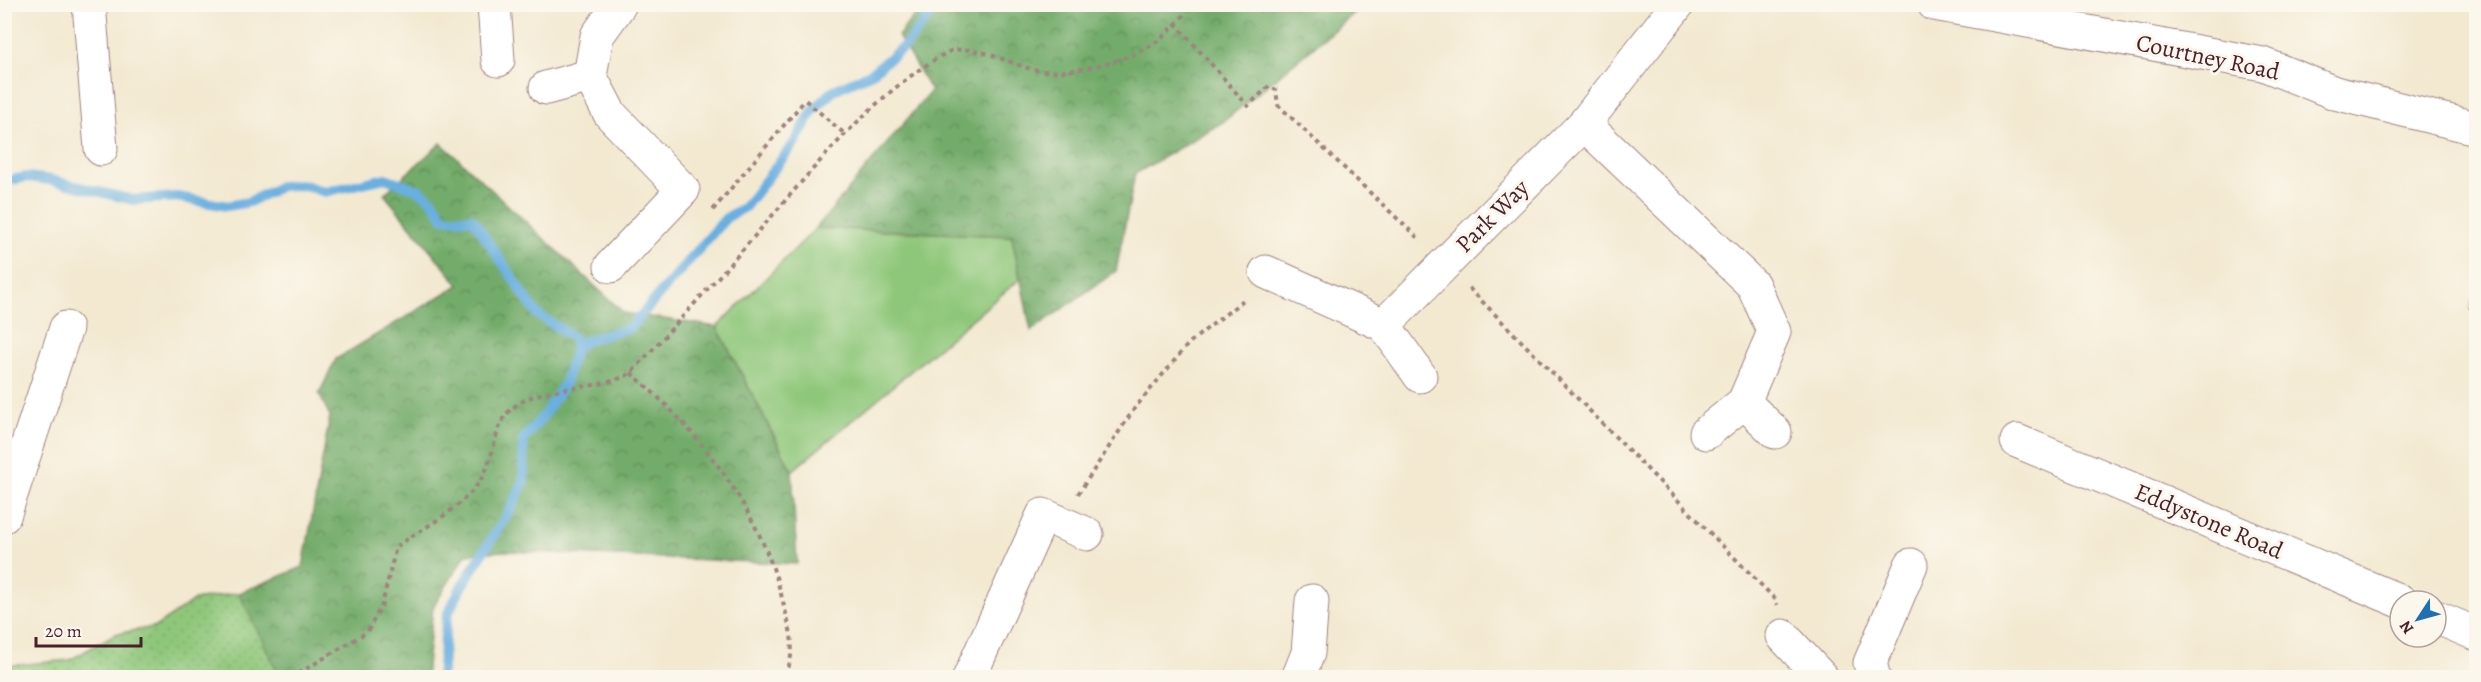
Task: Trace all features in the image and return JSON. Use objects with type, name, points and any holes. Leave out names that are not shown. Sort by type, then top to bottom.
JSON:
[{"type":"street","points":[[89,4],[101,149]]},
{"type":"street","points":[[494,4],[498,60]]},
{"type":"street","points":[[611,266],[683,190],[610,114],[590,76],[597,36],[620,4]]},
{"type":"street","name":"Park Way","points":[[1384,325],[1584,124],[1678,4]]},
{"type":"street","name":"Courtney Road","points":[[1934,4],[2263,64],[2335,93],[2476,128]]},
{"type":"street","points":[[546,88],[590,76]]},
{"type":"street","points":[[1584,124],[1753,285],[1774,332],[1744,402],[1707,433]]},
{"type":"street","points":[[1266,272],[1384,325],[1420,376]]},
{"type":"street","points":[[4,516],[66,328]]},
{"type":"street","points":[[1744,402],[1775,432]]},
{"type":"street","name":"Eddystone Road","points":[[2017,441],[2388,597]]},
{"type":"street","points":[[969,678],[1043,515],[1073,528]]},
{"type":"street","points":[[1874,678],[1870,663],[1911,565]]},
{"type":"street","points":[[1298,678],[1308,653],[1312,601]]},
{"type":"street","points":[[2448,622],[2476,634]]},
{"type":"street","points":[[1783,636],[1822,678]]},
{"type":"path","points":[[291,678],[366,632],[381,605],[396,547],[454,510],[485,472],[498,425],[517,404],[546,391],[617,381],[631,373],[846,135],[912,76],[948,51],[984,51],[1030,69],[1069,72],[1109,62],[1155,43],[1193,4]]},
{"type":"path","points":[[1175,23],[1248,106],[1269,86],[1276,90],[1278,105],[1445,264],[1776,600],[1783,636]]},
{"type":"path","points":[[683,190],[713,211],[805,100],[846,135]]},
{"type":"path","points":[[1073,528],[1141,401],[1189,343],[1252,293],[1266,272]]},
{"type":"path","points":[[631,373],[659,397],[704,449],[747,507],[775,568],[790,630],[794,654],[785,678]]},
{"type":"green space","points":[[923,4],[1364,5],[1223,122],[1135,174],[1116,271],[1031,331],[1012,236],[816,228],[931,91],[898,36]]},
{"type":"green space","points":[[441,143],[624,313],[717,327],[792,471],[797,564],[504,551],[466,554],[433,607],[426,677],[48,678],[115,634],[155,627],[195,600],[239,593],[303,567],[330,416],[319,394],[336,359],[459,285],[384,194]]},
{"type":"green space","points":[[816,228],[1012,236],[1020,279],[792,471],[717,327]]},
{"type":"green space","points":[[239,593],[280,677],[5,677],[5,666],[70,660],[115,634],[155,627],[195,600]]},
{"type":"building","points":[[2476,286],[2476,310],[2469,308]]},
{"type":"waterway","points":[[441,678],[447,616],[461,587],[512,507],[524,481],[523,440],[544,415],[565,383],[575,349],[585,341],[630,328],[726,218],[745,207],[795,142],[812,112],[834,90],[870,74],[907,44],[938,4]]},
{"type":"waterway","points":[[4,181],[27,177],[51,180],[133,200],[177,197],[227,206],[249,202],[281,186],[304,185],[325,192],[385,178],[419,190],[433,201],[444,218],[473,219],[537,314],[571,336],[579,345]]}]
